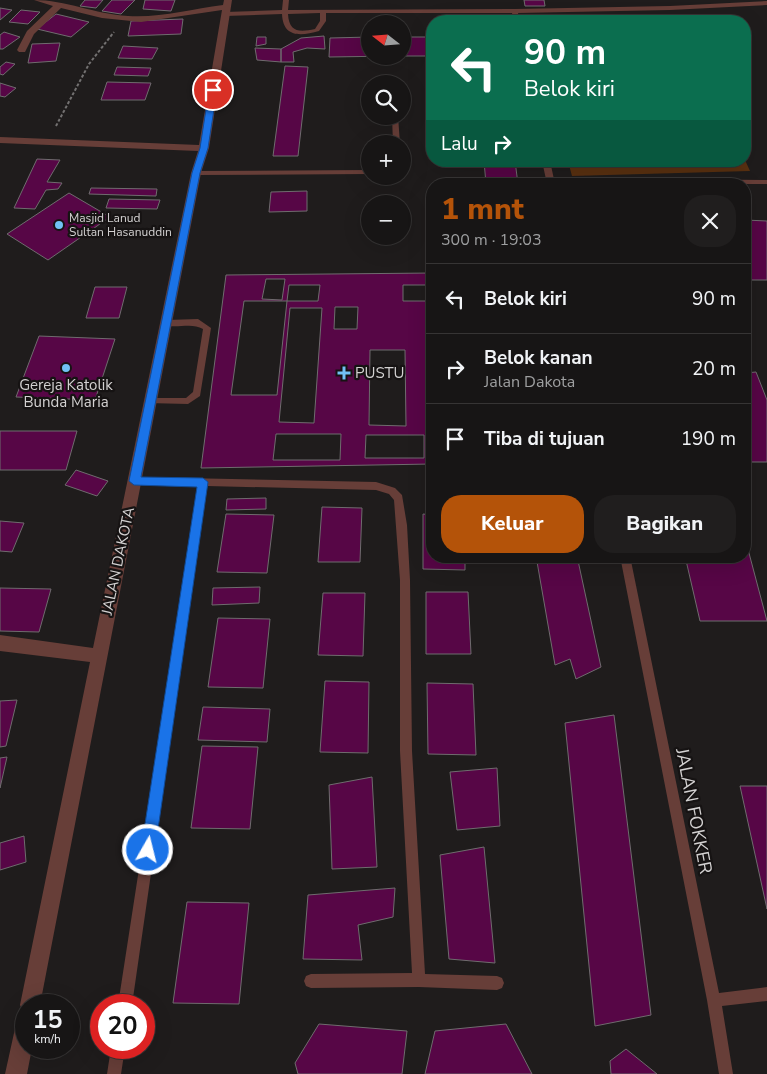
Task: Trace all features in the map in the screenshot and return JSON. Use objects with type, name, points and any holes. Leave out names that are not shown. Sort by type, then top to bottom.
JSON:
[{"type":"street","points":[[38,0],[126,18],[157,18],[226,7]]},
{"type":"street","points":[[22,50],[30,33],[59,5]]},
{"type":"street","name":"JALAN DAKOTA","points":[[32,994],[196,173],[204,148],[226,7]]},
{"type":"street","points":[[0,140],[204,148]]},
{"type":"street","points":[[0,643],[99,656]]},
{"type":"street","points":[[16,1074],[19,1059]]},
{"type":"lane","points":[[286,0],[284,12],[289,30],[300,33],[317,30],[321,27],[323,10]]},
{"type":"lane","points":[[572,0],[572,9]]},
{"type":"lane","points":[[664,0],[670,8]]},
{"type":"lane","points":[[226,7],[284,12],[323,10],[515,11],[670,8],[767,3]]},
{"type":"lane","points":[[515,11],[516,15]]},
{"type":"lane","points":[[196,173],[361,172]]},
{"type":"lane","points":[[751,182],[767,182]]},
{"type":"lane","points":[[150,401],[188,401],[197,394],[207,328],[198,322],[167,323]]},
{"type":"lane","points":[[134,481],[376,486],[392,491],[399,498],[403,527],[406,598],[405,718],[419,980]]},
{"type":"lane","points":[[127,994],[203,482]]},
{"type":"lane","name":"JALAN FOKKER","points":[[626,563],[714,1000],[726,1074]]},
{"type":"lane","points":[[311,981],[419,980],[497,983]]},
{"type":"lane","points":[[714,1000],[767,994]]},
{"type":"lane","points":[[114,1074],[116,1059]]},
{"type":"path","points":[[47,143],[89,64],[126,18]]},
{"type":"shaded area","points":[[570,167],[748,167],[750,171],[572,176]]},
{"type":"building","points":[[85,0],[103,0],[96,8],[80,6]]},
{"type":"building","points":[[112,0],[135,0],[121,14],[102,11]]},
{"type":"building","points":[[145,0],[175,0],[171,11],[143,9]]},
{"type":"building","points":[[524,0],[544,0],[545,6],[525,6]]},
{"type":"building","points":[[0,8],[12,10],[0,20]]},
{"type":"building","points":[[21,10],[40,12],[28,24],[9,22]]},
{"type":"building","points":[[56,14],[89,22],[71,37],[37,29]]},
{"type":"building","points":[[183,19],[181,34],[128,36],[131,21]]},
{"type":"building","points":[[4,32],[20,37],[3,49],[0,49],[0,35]]},
{"type":"building","points":[[324,36],[325,49],[307,48],[293,52],[294,62],[281,62],[281,49],[301,38]]},
{"type":"building","points":[[257,37],[266,37],[266,44],[256,46]]},
{"type":"building","points":[[361,37],[361,57],[329,57],[330,38]]},
{"type":"building","points":[[411,37],[426,37],[426,56],[411,56]]},
{"type":"building","points":[[60,43],[56,61],[28,63],[32,44]]},
{"type":"building","points":[[123,46],[158,48],[152,59],[118,58]]},
{"type":"building","points":[[255,48],[281,49],[281,62],[257,60]]},
{"type":"building","points":[[6,62],[15,64],[3,75],[0,74],[0,67]]},
{"type":"building","points":[[285,66],[308,67],[298,156],[273,156]]},
{"type":"building","points":[[117,67],[151,68],[148,76],[114,75]]},
{"type":"building","points":[[107,82],[151,83],[145,100],[101,100]]},
{"type":"building","points":[[0,83],[16,88],[5,97],[0,96]]},
{"type":"building","points":[[37,159],[60,160],[47,182],[62,183],[58,189],[46,190],[35,209],[14,208]]},
{"type":"building","points":[[485,167],[516,167],[517,178],[485,178]]},
{"type":"building","points":[[91,188],[157,189],[156,196],[89,194]]},
{"type":"building","points":[[307,191],[307,211],[269,212],[271,192]]},
{"type":"building","name":"Masjid Lanud Sultan Hasanuddin","points":[[69,193],[110,217],[48,260],[7,234]]},
{"type":"building","points":[[109,199],[160,200],[157,209],[106,208]]},
{"type":"building","points":[[751,220],[767,221],[767,280],[751,280]]},
{"type":"building","name":"PUSTU","points":[[426,273],[426,285],[403,285],[403,301],[426,301],[426,464],[201,468],[226,275]],"holes":[[[289,285],[320,285],[318,301],[287,301]],[[244,301],[287,301],[277,395],[231,395]],[[335,307],[358,307],[357,329],[334,329]],[[290,308],[322,308],[314,423],[279,422]],[[370,350],[405,350],[406,426],[369,425]],[[276,434],[341,434],[340,460],[273,460]],[[366,435],[424,435],[424,458],[365,458]]]},
{"type":"building","points":[[266,279],[285,279],[282,300],[262,299]]},
{"type":"building","points":[[95,287],[127,287],[119,318],[86,318]]},
{"type":"building","name":"Gereja Katolik Bunda Maria","points":[[39,336],[115,339],[95,400],[16,397]]},
{"type":"building","points":[[751,372],[756,372],[767,400],[767,462],[751,462]]},
{"type":"building","points":[[0,431],[77,431],[66,470],[0,470]]},
{"type":"building","points":[[76,470],[108,481],[97,496],[65,485]]},
{"type":"building","points":[[266,498],[266,509],[226,510],[227,499]]},
{"type":"building","points":[[322,507],[362,508],[360,562],[318,562]]},
{"type":"building","points":[[226,514],[274,515],[267,573],[217,572]]},
{"type":"building","points":[[423,514],[426,514],[426,563],[465,563],[465,570],[423,569]]},
{"type":"building","points":[[0,521],[24,523],[12,552],[0,551]]},
{"type":"building","points":[[751,561],[767,621],[700,621],[687,563],[751,563]]},
{"type":"building","points":[[537,563],[579,563],[601,667],[576,679],[570,659],[555,665]]},
{"type":"building","points":[[260,587],[259,603],[212,605],[213,588]]},
{"type":"building","points":[[0,588],[51,589],[39,632],[0,631]]},
{"type":"building","points":[[426,592],[468,592],[471,654],[426,654]]},
{"type":"building","points":[[323,593],[365,593],[363,656],[318,655]]},
{"type":"building","points":[[218,618],[270,619],[263,688],[208,687]]},
{"type":"building","points":[[325,681],[369,682],[368,753],[320,752]]},
{"type":"building","points":[[427,683],[473,684],[476,755],[428,754]]},
{"type":"building","points":[[17,700],[6,746],[0,747],[0,701]]},
{"type":"building","points":[[203,707],[270,709],[267,742],[198,740]]},
{"type":"building","points":[[614,715],[651,1015],[595,1026],[565,723]]},
{"type":"building","points":[[202,746],[258,747],[250,829],[191,828]]},
{"type":"building","points":[[7,757],[0,788],[0,758]]},
{"type":"building","points":[[497,768],[500,826],[457,830],[450,772]]},
{"type":"building","points":[[372,777],[377,867],[332,869],[329,785]]},
{"type":"building","points":[[740,786],[767,786],[767,909]]},
{"type":"building","points":[[24,836],[26,862],[0,870],[0,843]]},
{"type":"building","points":[[484,847],[495,963],[449,959],[440,855]]},
{"type":"building","points":[[395,888],[393,917],[358,925],[362,960],[303,959],[308,895]]},
{"type":"building","points":[[187,902],[249,903],[239,1004],[173,1003]]},
{"type":"building","points":[[319,1024],[407,1031],[402,1074],[298,1074],[295,1063]]},
{"type":"building","points":[[506,1024],[532,1074],[425,1074],[435,1031]]},
{"type":"building","points":[[626,1049],[657,1074],[611,1074],[610,1061]]},
{"type":"place","name":"Masjid Lanud Sultan Hasanuddin","points":[[59,225]]},
{"type":"place","name":"Gereja Katolik Bunda Maria","points":[[66,368]]},
{"type":"place","name":"PUSTU","points":[[344,373]]},
{"type":"route","points":[[148,850],[203,482],[134,481],[196,173],[204,148],[213,90]]}]
